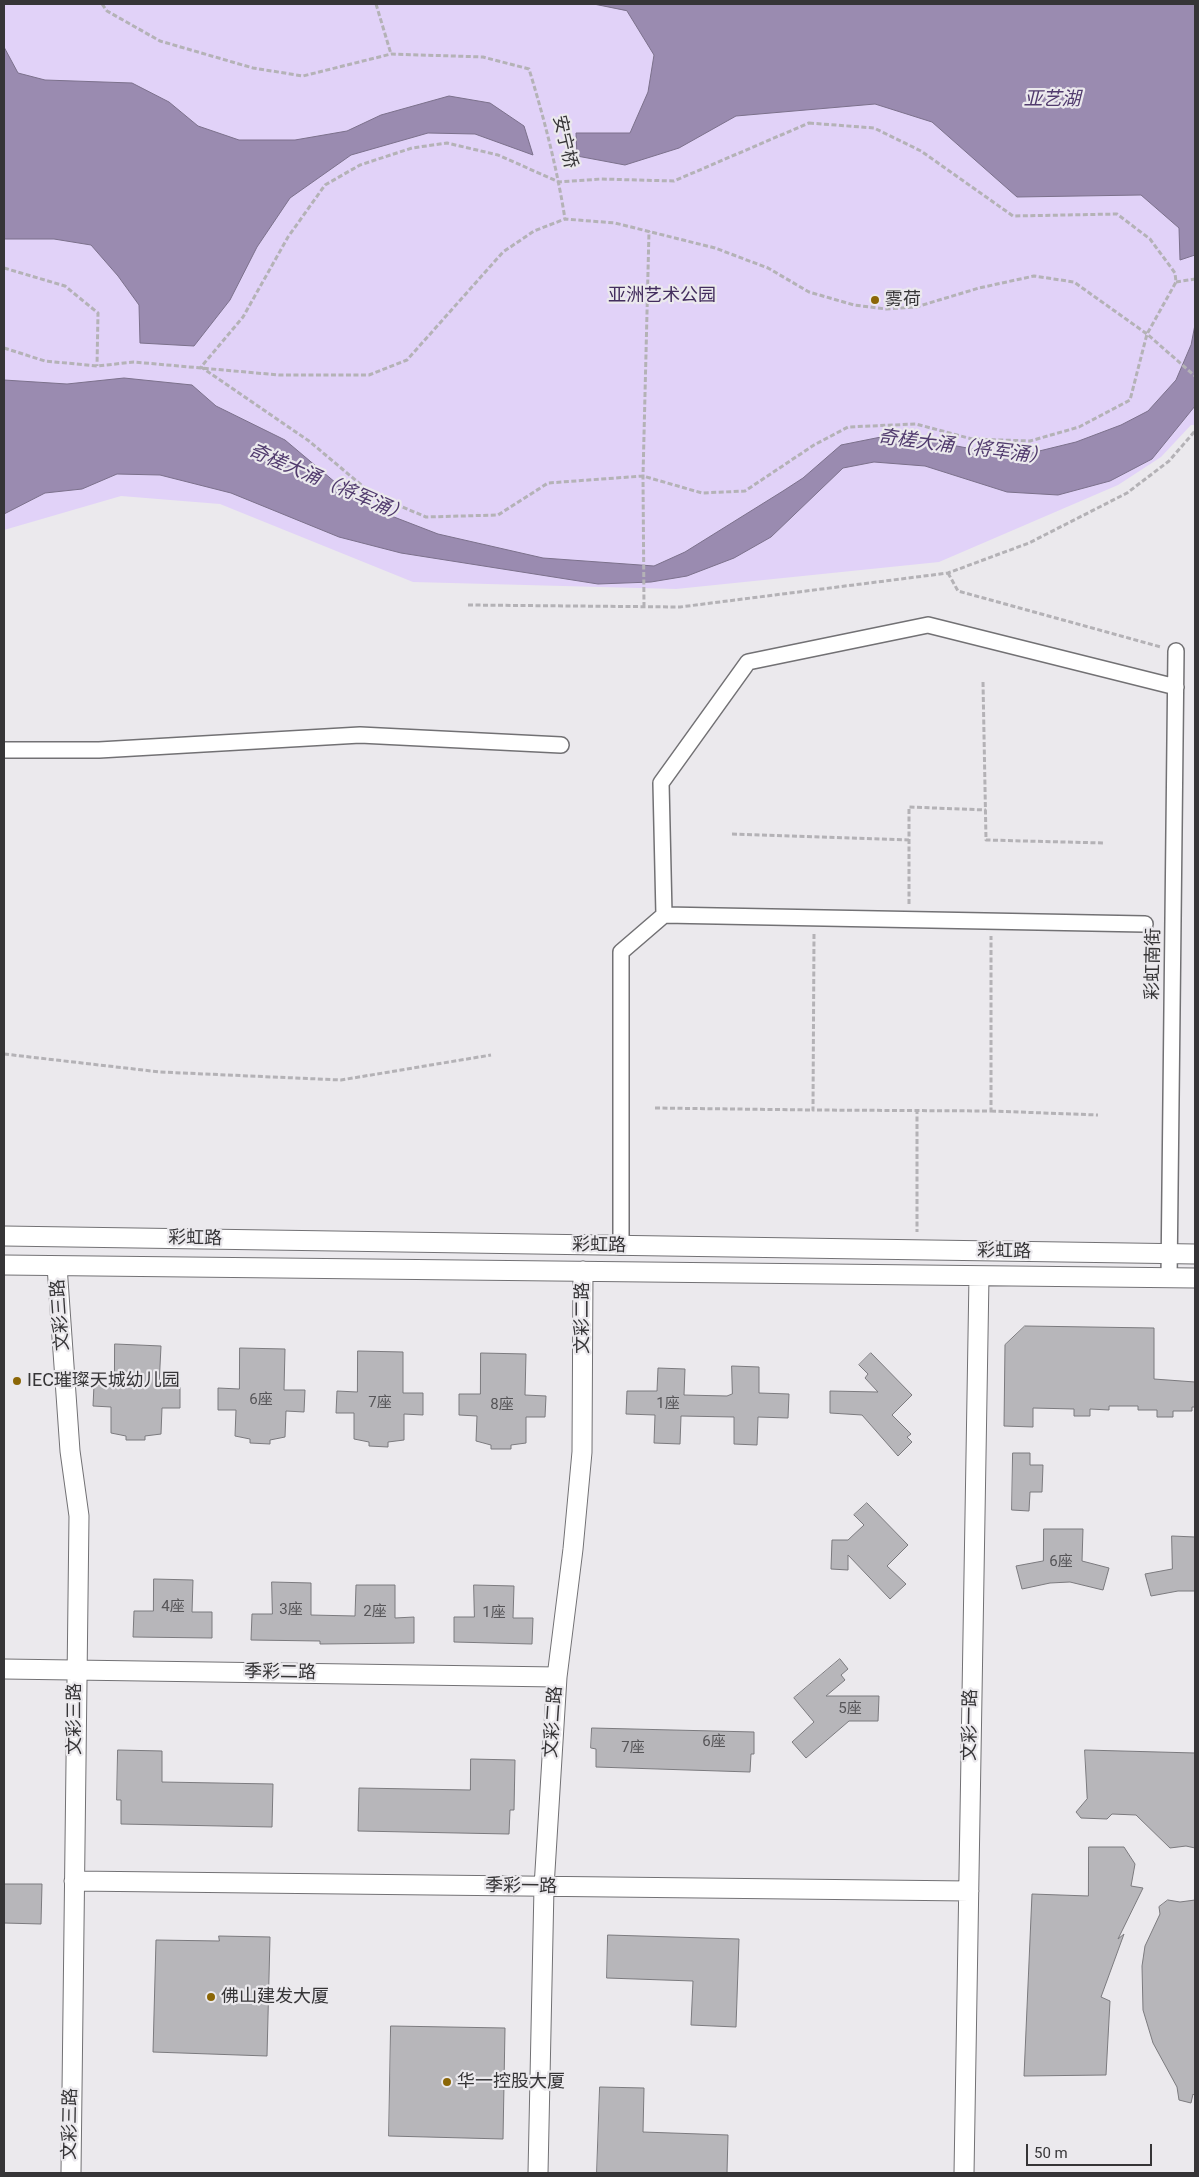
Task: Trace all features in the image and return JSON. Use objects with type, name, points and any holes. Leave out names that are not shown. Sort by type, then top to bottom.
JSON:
[{"type":"street","points":[[664,915],[661,783],[748,662],[928,625],[1176,686]]},
{"type":"street","name":"彩虹南街","points":[[1169,1278],[1176,651]]},
{"type":"street","points":[[4,750],[99,750],[360,735],[561,745]]},
{"type":"street","points":[[621,1247],[622,952],[664,915],[1145,924]]},
{"type":"street","name":"彩虹路","points":[[4,1236],[621,1247],[1195,1254]]},
{"type":"street","name":"彩虹路","points":[[4,1265],[1195,1278]]},
{"type":"street","name":"文彩三路","points":[[57,1266],[70,1451],[79,1516],[75,1669],[71,2173]]},
{"type":"street","name":"文彩二路","points":[[538,2173],[544,1887],[557,1677],[573,1548],[582,1452],[583,1271]]},
{"type":"street","name":"文彩一路","points":[[964,2173],[979,1276]]},
{"type":"street","name":"季彩二路","points":[[4,1669],[557,1677]]},
{"type":"street","name":"季彩一路","points":[[74,1881],[969,1891]]},
{"type":"path","points":[[102,4],[107,11],[160,41],[253,68],[303,76],[391,54],[376,4]]},
{"type":"path","name":"安宁桥","points":[[391,54],[483,57],[529,68],[542,109],[559,182],[565,219]]},
{"type":"path","points":[[809,123],[874,128],[921,151],[1013,216],[1117,214],[1150,240],[1176,273],[1176,282],[1147,334],[1130,400],[1079,427],[1030,441],[972,439],[916,424],[848,427],[814,445],[745,490],[702,493],[643,476],[548,483],[498,516],[426,517],[372,494],[309,441],[200,367],[243,317],[288,237],[325,185],[360,165],[412,148],[447,143],[498,155],[559,182],[601,179],[674,182],[809,123]]},
{"type":"path","points":[[4,348],[45,361],[97,366],[134,362],[280,374],[369,375],[407,360],[434,332],[476,279],[503,252],[534,231],[565,219],[616,223],[715,248],[768,268],[809,292],[854,305],[886,309],[916,307],[979,288],[1034,276],[1074,282],[1147,334],[1174,355],[1195,376]]},
{"type":"path","points":[[644,607],[643,476],[649,231]]},
{"type":"path","points":[[4,268],[65,286],[98,313],[97,366]]},
{"type":"path","points":[[1176,282],[1195,279]]},
{"type":"path","points":[[468,605],[680,607],[948,573],[1028,543],[1127,493],[1169,461],[1195,431]]},
{"type":"path","points":[[948,573],[958,592],[1176,651]]},
{"type":"path","points":[[983,682],[986,840],[1104,844]]},
{"type":"path","points":[[909,920],[910,807],[986,810]]},
{"type":"path","points":[[732,834],[910,840]]},
{"type":"path","points":[[814,918],[814,1110]]},
{"type":"path","points":[[991,921],[991,1111]]},
{"type":"path","points":[[4,1054],[160,1072],[341,1080],[491,1055]]},
{"type":"path","points":[[655,1108],[917,1109],[1098,1115]]},
{"type":"path","points":[[917,1109],[917,1251]]},
{"type":"green space","name":"亚洲艺术公园","points":[[4,4],[1195,4],[1195,425],[1191,425],[1161,457],[1118,485],[939,562],[676,589],[413,582],[220,504],[121,496],[4,530]]},
{"type":"water","name":"亚艺湖","points":[[594,4],[1195,4],[1195,255],[1180,260],[1179,228],[1141,195],[1017,197],[932,122],[875,104],[736,116],[679,148],[625,165],[577,156],[576,133],[630,133],[648,92],[654,55],[627,11]]},
{"type":"water","points":[[4,47],[18,73],[45,80],[132,83],[169,102],[198,126],[239,140],[295,140],[347,131],[381,115],[449,96],[490,103],[524,126],[533,155],[475,134],[428,133],[351,155],[290,198],[257,247],[230,300],[194,346],[140,343],[139,305],[118,276],[91,245],[54,239],[4,239]]},
{"type":"water","name":"奇槎大涌（将军涌）","points":[[1195,325],[1195,406],[1152,459],[1110,481],[1058,495],[1007,492],[925,466],[874,462],[843,468],[771,537],[734,558],[687,576],[651,582],[598,584],[401,553],[339,537],[231,493],[160,475],[117,474],[82,489],[45,493],[4,514],[4,380],[67,384],[124,378],[192,385],[216,406],[285,440],[336,483],[381,512],[438,534],[543,558],[654,566],[685,552],[783,491],[803,478],[841,445],[881,437],[920,439],[988,452],[1031,453],[1076,442],[1121,425],[1148,411],[1176,380],[1191,345]]},
{"type":"building","points":[[1025,1326],[1154,1328],[1154,1379],[1195,1382],[1195,1407],[1192,1407],[1192,1411],[1173,1411],[1173,1417],[1157,1417],[1157,1410],[1138,1410],[1138,1406],[1109,1406],[1109,1410],[1090,1409],[1090,1416],[1074,1416],[1074,1409],[1033,1408],[1033,1427],[1004,1426],[1005,1345]]},
{"type":"building","points":[[115,1344],[161,1346],[159,1386],[180,1387],[180,1408],[162,1408],[161,1434],[145,1436],[145,1440],[126,1440],[126,1436],[111,1433],[111,1407],[93,1406],[94,1385],[114,1385]]},
{"type":"building","points":[[240,1348],[285,1349],[284,1390],[305,1390],[304,1412],[286,1411],[285,1437],[270,1440],[270,1444],[250,1443],[250,1439],[235,1436],[236,1410],[218,1410],[218,1388],[239,1389]]},
{"type":"building","points":[[358,1351],[403,1352],[403,1393],[423,1393],[423,1415],[404,1414],[404,1440],[388,1442],[388,1447],[369,1446],[369,1442],[354,1439],[354,1413],[336,1413],[337,1391],[357,1392]]},
{"type":"building","points":[[481,1353],[526,1354],[525,1395],[546,1396],[545,1417],[526,1417],[526,1443],[511,1445],[511,1449],[491,1449],[491,1445],[476,1441],[477,1416],[459,1415],[459,1394],[480,1394]]},
{"type":"building","points":[[871,1353],[912,1395],[892,1415],[911,1434],[907,1437],[912,1442],[898,1456],[862,1415],[830,1413],[830,1391],[878,1392],[865,1378],[868,1374],[859,1365]]},
{"type":"building","points":[[732,1366],[759,1367],[759,1393],[789,1394],[788,1418],[758,1417],[757,1445],[734,1444],[734,1417],[681,1416],[680,1444],[654,1443],[655,1415],[626,1414],[627,1391],[657,1391],[658,1368],[685,1369],[684,1395],[727,1396],[732,1394]]},
{"type":"building","points":[[1013,1453],[1030,1453],[1030,1465],[1043,1465],[1042,1492],[1030,1492],[1029,1511],[1012,1510]]},
{"type":"building","points":[[867,1503],[908,1545],[887,1566],[906,1584],[890,1599],[848,1555],[848,1570],[831,1569],[832,1540],[848,1540],[864,1525],[854,1515]]},
{"type":"building","points":[[1044,1529],[1083,1529],[1082,1561],[1109,1568],[1103,1590],[1070,1582],[1050,1583],[1022,1589],[1016,1566],[1043,1561]]},
{"type":"building","points":[[1172,1536],[1195,1537],[1195,1591],[1178,1591],[1151,1596],[1145,1574],[1172,1569]]},
{"type":"building","points":[[154,1579],[193,1580],[192,1612],[212,1612],[212,1638],[133,1637],[134,1611],[153,1611]]},
{"type":"building","points":[[272,1582],[311,1583],[311,1615],[355,1616],[356,1585],[395,1585],[395,1618],[414,1617],[414,1643],[320,1644],[320,1641],[251,1640],[252,1614],[272,1614]]},
{"type":"building","points":[[474,1585],[514,1586],[513,1618],[533,1618],[532,1644],[454,1642],[454,1617],[474,1617]]},
{"type":"building","points":[[840,1659],[848,1669],[841,1675],[845,1680],[826,1696],[879,1696],[878,1721],[849,1721],[806,1758],[792,1742],[814,1722],[794,1698]]},
{"type":"building","points":[[592,1728],[754,1732],[754,1754],[751,1754],[750,1772],[596,1767],[596,1749],[591,1748]]},
{"type":"building","points":[[118,1750],[162,1751],[162,1782],[273,1784],[272,1827],[121,1824],[121,1800],[117,1800]]},
{"type":"building","points":[[1085,1750],[1195,1753],[1195,1848],[1186,1846],[1170,1848],[1136,1815],[1112,1814],[1107,1819],[1081,1818],[1076,1812],[1087,1799]]},
{"type":"building","points":[[471,1759],[515,1760],[514,1810],[510,1810],[509,1834],[358,1831],[359,1788],[470,1790]]},
{"type":"building","points":[[1089,1847],[1124,1847],[1135,1864],[1131,1886],[1143,1888],[1118,1939],[1124,1934],[1101,1997],[1110,2001],[1106,2075],[1024,2076],[1032,1894],[1088,1896]]},
{"type":"building","points":[[4,1884],[42,1884],[41,1924],[4,1923]]},
{"type":"building","points":[[1168,1900],[1180,1902],[1195,1900],[1195,2096],[1193,2094],[1191,2103],[1179,2100],[1177,2087],[1153,2043],[1143,2010],[1142,1966],[1145,1946],[1160,1914],[1159,1907]]},
{"type":"building","points":[[608,1935],[739,1939],[736,2027],[691,2025],[693,1981],[607,1978]]},
{"type":"building","name":"佛山建发大厦","points":[[219,1936],[270,1937],[267,2056],[153,2052],[156,1940],[219,1941]]},
{"type":"building","name":"华一控股大厦","points":[[391,2026],[505,2028],[503,2139],[389,2136]]},
{"type":"building","points":[[600,2087],[644,2088],[643,2132],[728,2135],[727,2173],[597,2173]]},
{"type":"place","name":"雾荷","points":[[875,300]]},
{"type":"place","name":"IEC璀璨天城幼儿园","points":[[17,1381]]},
{"type":"place","name":"佛山建发大厦","points":[[211,1997]]},
{"type":"place","name":"华一控股大厦","points":[[447,2082]]}]
